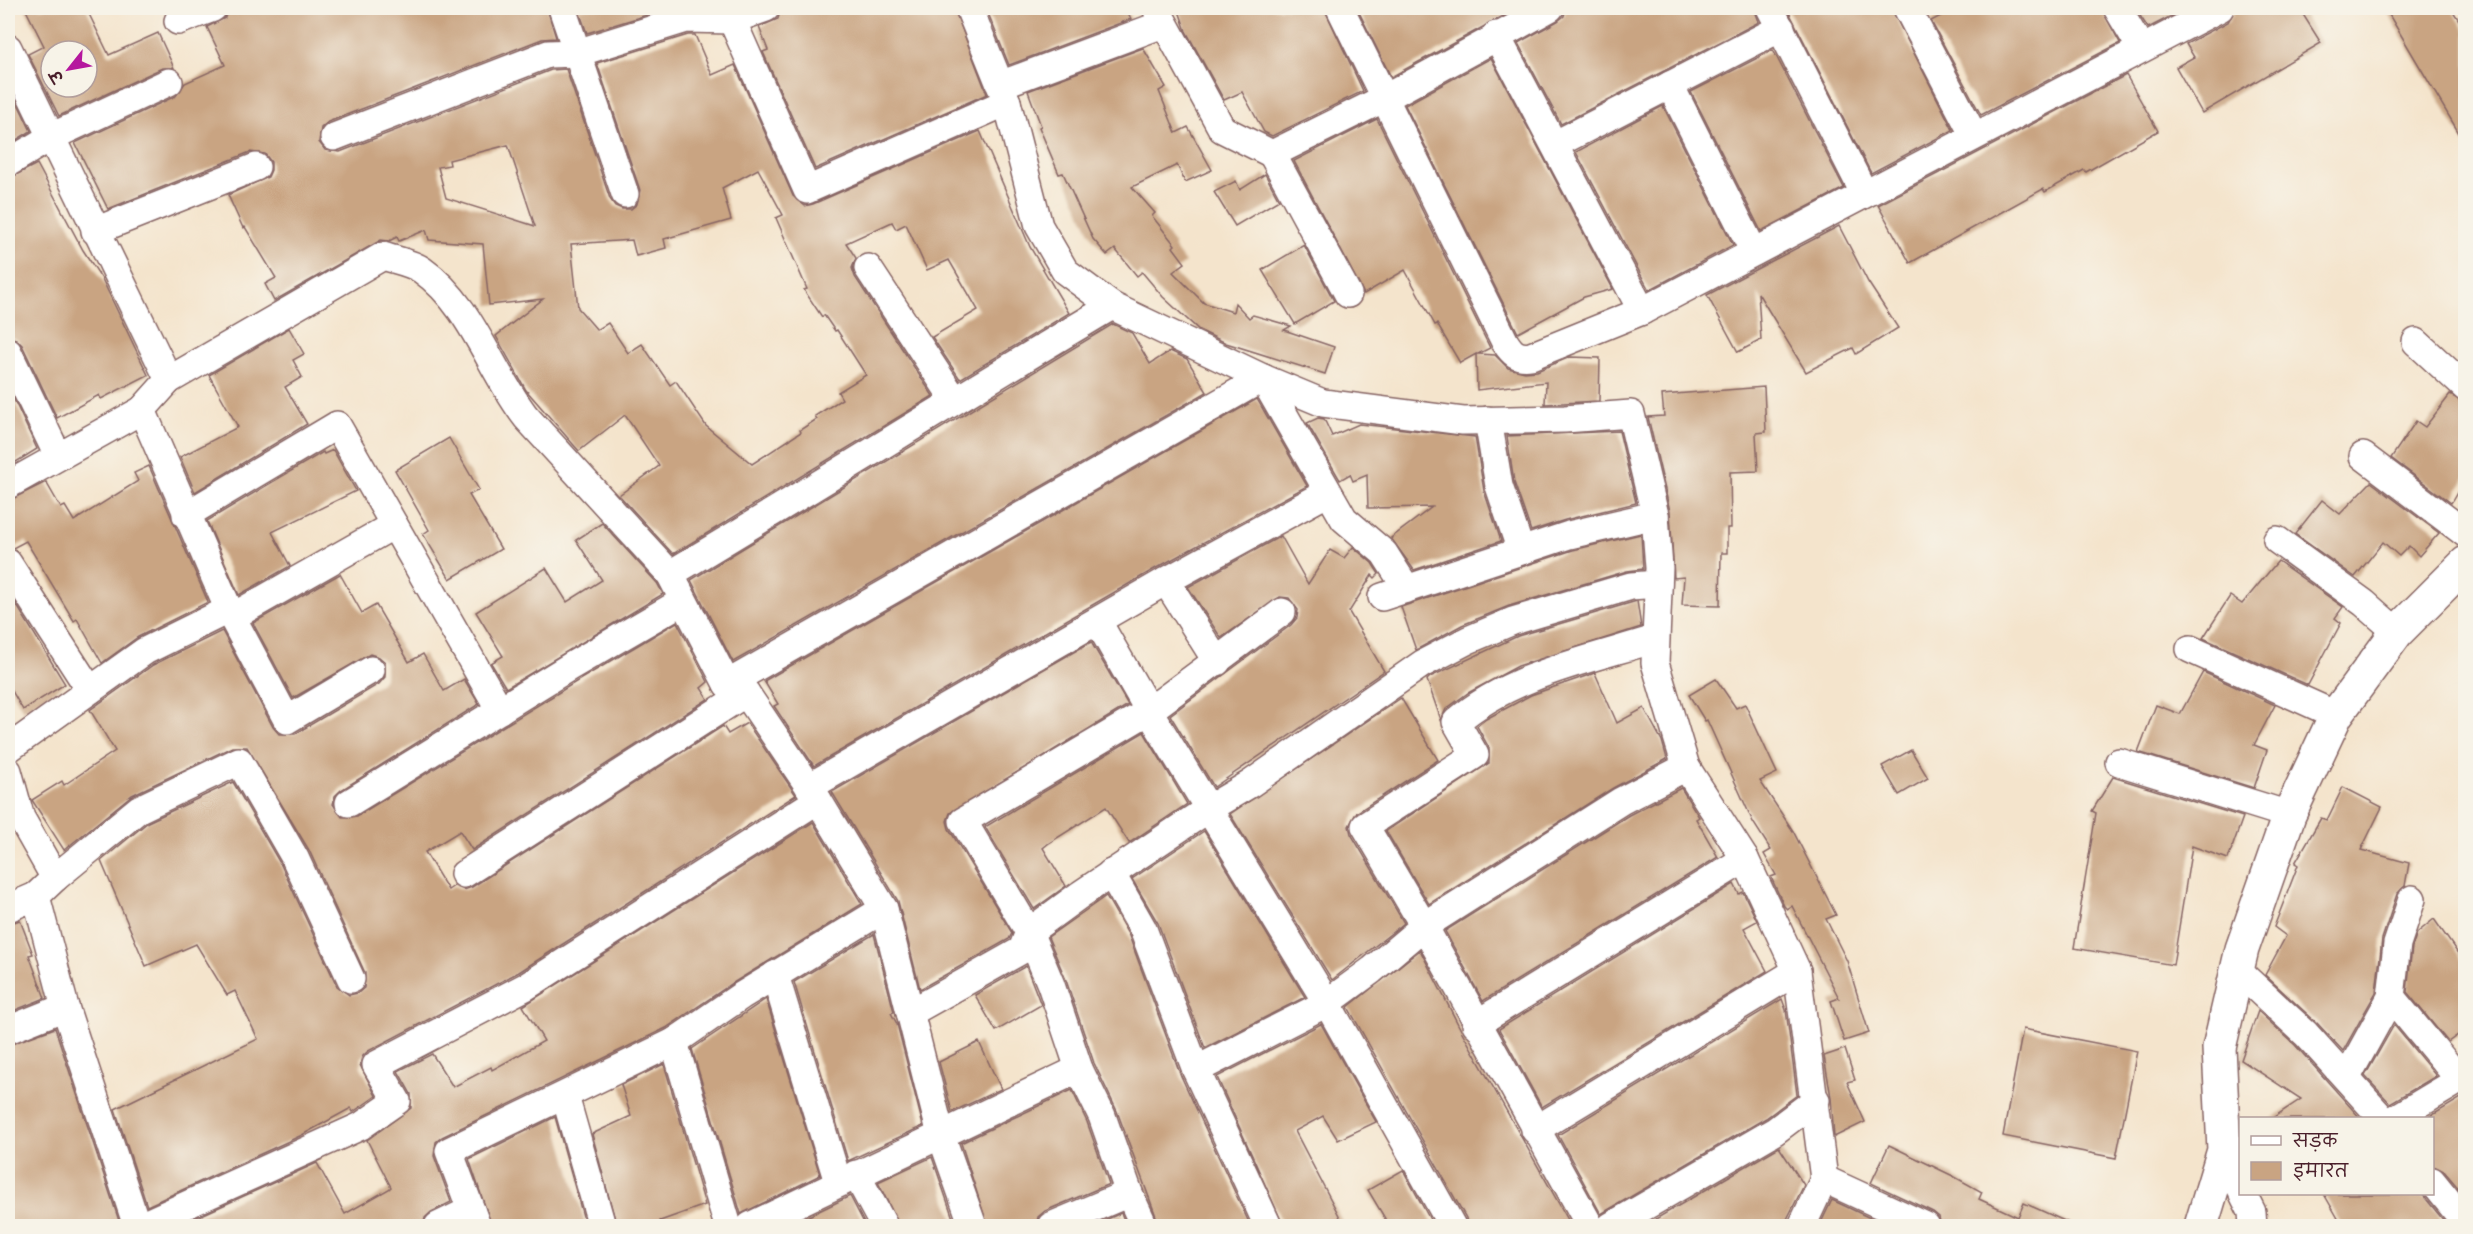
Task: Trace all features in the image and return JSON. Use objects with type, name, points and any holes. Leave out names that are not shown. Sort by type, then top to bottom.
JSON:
[{"type":"main road","points":[[2201,1227],[2223,1150],[2218,1048],[2242,948],[2289,815],[2336,715],[2397,632],[2465,557]]},
{"type":"street","points":[[178,21],[213,8]]},
{"type":"street","points":[[561,8],[626,194]]},
{"type":"street","points":[[334,137],[548,54],[577,53],[686,19],[732,20],[766,8]]},
{"type":"street","points":[[969,8],[1003,93],[1039,226],[1065,271],[1112,306],[1263,378],[1323,403],[1463,421],[1565,419],[1630,414],[1655,515],[1658,584],[1655,663],[1686,766],[1745,859],[1797,971],[1824,1179],[1802,1227]]},
{"type":"street","points":[[1340,8],[1511,352],[1521,358],[1642,310],[2220,8]]},
{"type":"street","points":[[1272,154],[1385,99],[1496,35],[1550,8]]},
{"type":"street","points":[[1906,8],[1974,136]]},
{"type":"street","points":[[2117,8],[2141,48]]},
{"type":"street","points":[[732,20],[807,190],[1160,16],[1222,129],[1272,154],[1348,294]]},
{"type":"street","points":[[1556,144],[1670,86],[1775,18],[1864,193]]},
{"type":"street","points":[[1496,35],[1556,144],[1642,310]]},
{"type":"street","points":[[8,48],[17,88],[51,137],[169,380]]},
{"type":"street","points":[[8,163],[51,137],[169,82]]},
{"type":"street","points":[[1670,86],[1754,252]]},
{"type":"street","points":[[95,231],[256,167]]},
{"type":"street","points":[[8,485],[142,410],[169,380],[383,256],[421,269],[467,317],[507,392],[526,417],[670,574],[736,689],[814,793],[884,909],[940,1135],[973,1227]]},
{"type":"street","points":[[868,268],[954,399]]},
{"type":"street","points":[[670,574],[850,467],[954,399],[1112,306]]},
{"type":"street","points":[[2416,342],[2466,388]]},
{"type":"street","points":[[8,352],[58,456]]},
{"type":"street","points":[[1263,378],[1314,463],[1328,493],[1344,519],[1384,553],[1407,589]]},
{"type":"street","points":[[464,874],[736,689],[1263,378]]},
{"type":"street","points":[[142,410],[186,515],[231,613],[287,720],[371,670]]},
{"type":"street","points":[[1488,420],[1499,486],[1521,551]]},
{"type":"street","points":[[186,515],[337,425],[500,710]]},
{"type":"street","points":[[2363,456],[2465,557]]},
{"type":"street","points":[[36,896],[65,1006],[139,1227],[361,1126],[397,1101],[376,1065],[527,986],[814,793],[1166,581],[1328,493]]},
{"type":"street","points":[[1382,597],[1569,535],[1655,515]]},
{"type":"street","points":[[8,749],[145,651],[231,613],[394,525]]},
{"type":"street","points":[[2277,540],[2364,603],[2397,632]]},
{"type":"street","points":[[8,563],[90,690]]},
{"type":"street","points":[[1166,581],[1217,662]]},
{"type":"street","points":[[910,1012],[1022,950],[1029,932],[1111,873],[1208,809],[1260,778],[1422,664],[1468,640],[1514,621],[1620,589],[1658,584]]},
{"type":"street","points":[[349,803],[684,600]]},
{"type":"street","points":[[1144,1227],[1129,1193],[1102,1116],[1078,1069],[1051,985],[1029,932],[963,821],[1149,711],[1281,612]]},
{"type":"street","points":[[1098,622],[1149,711],[1327,1003],[1452,1227]]},
{"type":"street","points":[[1590,1227],[1424,926],[1365,826],[1475,755],[1456,722],[1479,702],[1532,678],[1655,639]]},
{"type":"street","points":[[2190,649],[2336,715]]},
{"type":"street","points":[[8,908],[36,896],[139,809],[239,761],[296,858],[351,979]]},
{"type":"street","points":[[2120,762],[2289,815]]},
{"type":"street","points":[[1196,1070],[1327,1003],[1372,970],[1424,926],[1621,801],[1686,766]]},
{"type":"street","points":[[8,771],[21,818],[55,878]]},
{"type":"street","points":[[1476,1024],[1745,859]]},
{"type":"street","points":[[1111,873],[1143,929],[1196,1070],[1268,1227]]},
{"type":"street","points":[[2347,1077],[2391,997],[2397,944],[2412,899]]},
{"type":"street","points":[[438,1227],[474,1219],[449,1152],[674,1042],[775,975],[884,909]]},
{"type":"street","points":[[2237,970],[2306,1034],[2347,1077],[2380,1117]]},
{"type":"street","points":[[1535,1130],[1797,971]]},
{"type":"street","points":[[775,975],[847,1178],[884,1227]]},
{"type":"street","points":[[2391,997],[2463,1078],[2399,1117]]},
{"type":"street","points":[[8,1030],[65,1006]]},
{"type":"street","points":[[674,1042],[728,1227]]},
{"type":"street","points":[[750,1227],[847,1178],[1078,1069]]},
{"type":"street","points":[[565,1096],[602,1227]]},
{"type":"street","points":[[1611,1227],[1775,1131],[1815,1100]]},
{"type":"street","points":[[2223,1150],[2239,1183]]},
{"type":"street","points":[[1824,1179],[1926,1227]]},
{"type":"street","points":[[2434,1182],[2464,1217]]},
{"type":"street","points":[[1051,1227],[1129,1193]]},
{"type":"building","points":[[25,8],[86,8],[109,55],[158,33],[174,68],[162,68],[99,97],[99,39],[40,39]]},
{"type":"building","points":[[228,8],[547,8],[556,38],[542,39],[328,122],[321,128],[319,142],[325,150],[340,152],[551,70],[566,69],[610,199],[615,206],[622,209],[631,209],[637,204],[640,190],[597,63],[688,35],[695,35],[712,75],[735,65],[793,196],[805,206],[980,131],[1030,247],[1069,313],[960,379],[932,337],[978,310],[949,260],[927,270],[906,224],[896,229],[892,222],[846,243],[856,258],[852,268],[855,277],[933,396],[673,554],[619,495],[659,466],[625,415],[579,451],[526,390],[496,336],[543,299],[489,305],[483,244],[429,240],[426,230],[399,241],[397,237],[389,241],[381,240],[274,301],[265,284],[276,278],[245,227],[243,228],[228,195],[268,177],[271,162],[265,154],[250,152],[108,209],[75,143],[176,96],[185,83],[225,65],[207,27],[225,18]],"holes":[[[508,145],[535,226],[446,198],[438,167],[450,165],[449,160]],[[758,169],[783,215],[776,218],[807,289],[804,290],[822,317],[824,315],[835,331],[837,330],[866,375],[838,392],[842,399],[815,416],[817,419],[800,430],[801,432],[752,464],[706,426],[676,381],[670,385],[642,344],[628,353],[608,323],[597,330],[578,308],[571,244],[632,240],[636,256],[666,248],[664,239],[731,220],[722,188]]]},
{"type":"building","points":[[578,8],[670,8],[587,33]]},
{"type":"building","points":[[781,8],[954,8],[987,94],[815,169],[763,52],[768,50],[759,27],[778,19]]},
{"type":"building","points":[[986,8],[1126,8],[1131,19],[1009,65]]},
{"type":"building","points":[[1178,8],[1324,8],[1363,91],[1272,136],[1264,132],[1242,92],[1224,100],[1186,31]]},
{"type":"building","points":[[1357,8],[1518,8],[1391,77]]},
{"type":"building","points":[[1566,8],[1754,8],[1759,22],[1561,124],[1518,43],[1558,21],[1564,16]]},
{"type":"building","points":[[1787,8],[1891,8],[1953,130],[1871,173]]},
{"type":"building","points":[[1956,8],[2101,8],[2120,43],[1981,115],[1931,21]]},
{"type":"building","points":[[2135,8],[2187,8],[2148,28]]},
{"type":"building","points":[[2236,8],[2299,8],[2321,43],[2202,113],[2176,67],[2194,57],[2186,44],[2228,22]]},
{"type":"building","points":[[2385,8],[2451,8],[2466,31],[2466,145]]},
{"type":"building","points":[[39,48],[39,76],[28,54]]},
{"type":"building","points":[[1143,48],[1166,87],[1159,91],[1176,133],[1188,127],[1212,170],[1185,182],[1177,165],[1132,187],[1155,213],[1152,216],[1175,245],[1173,247],[1185,263],[1173,272],[1204,303],[1233,312],[1235,303],[1249,318],[1253,315],[1291,326],[1284,330],[1334,347],[1325,374],[1226,343],[1199,330],[1163,297],[1142,272],[1137,276],[1115,249],[1107,255],[1093,239],[1063,173],[1059,174],[1039,127],[1041,126],[1028,91]]},
{"type":"building","points":[[1773,50],[1844,188],[1761,231],[1691,92]]},
{"type":"building","points":[[1491,58],[1613,289],[1584,297],[1518,333],[1405,105]]},
{"type":"building","points":[[2126,75],[2158,131],[2086,172],[2084,170],[2045,192],[2043,189],[1910,263],[1878,205]]},
{"type":"building","points":[[8,83],[31,131],[8,145]]},
{"type":"building","points":[[50,99],[95,99],[59,116]]},
{"type":"building","points":[[1663,106],[1733,245],[1649,290],[1576,152]]},
{"type":"building","points":[[1377,119],[1490,348],[1478,354],[1495,355],[1508,368],[1525,372],[1537,371],[1570,357],[1600,358],[1599,401],[1545,404],[1546,382],[1477,390],[1476,354],[1460,363],[1437,324],[1435,325],[1405,270],[1364,294],[1294,161]]},
{"type":"building","points":[[37,164],[83,250],[102,279],[148,375],[101,399],[99,395],[57,418],[22,345],[16,339],[8,337],[8,179]]},
{"type":"building","points":[[1265,174],[1279,200],[1235,226],[1214,192],[1236,181],[1240,190]]},
{"type":"building","points":[[1839,226],[1868,282],[1898,328],[1856,354],[1853,348],[1806,372],[1758,293],[1761,340],[1738,352],[1707,295]]},
{"type":"building","points":[[1304,245],[1334,301],[1295,324],[1262,270]]},
{"type":"building","points":[[1113,324],[1132,333],[1150,364],[1170,351],[1187,359],[1207,392],[733,662],[691,580]]},
{"type":"building","points":[[289,328],[304,354],[293,360],[302,377],[285,387],[307,424],[195,492],[180,457],[238,427],[209,375]]},
{"type":"building","points":[[8,387],[37,449],[8,467]]},
{"type":"building","points":[[1764,387],[1766,432],[1756,433],[1758,471],[1730,472],[1731,528],[1727,528],[1727,553],[1721,553],[1720,606],[1682,605],[1684,577],[1674,578],[1670,511],[1648,417],[1664,416],[1662,395]]},
{"type":"building","points":[[2450,395],[2466,403],[2466,477],[2451,503],[2391,458],[2416,421],[2425,427]]},
{"type":"building","points":[[1257,399],[1307,486],[1158,567],[814,766],[774,706],[778,704],[764,681]]},
{"type":"building","points":[[1318,418],[1324,419],[1332,436],[1359,424],[1475,437],[1484,491],[1501,541],[1414,570],[1391,538],[1432,507],[1368,508],[1367,475],[1353,481],[1350,474],[1340,480],[1307,423]]},
{"type":"building","points":[[1619,431],[1636,503],[1565,520],[1531,531],[1514,482],[1507,436]]},
{"type":"building","points":[[449,438],[479,490],[469,495],[501,549],[450,579],[423,534],[429,530],[395,470]]},
{"type":"building","points":[[333,450],[356,491],[272,532],[290,566],[239,595],[207,521],[323,452],[324,454]]},
{"type":"building","points":[[149,466],[208,602],[138,637],[102,663],[77,619],[74,621],[26,541],[13,548],[8,547],[8,501],[46,482],[61,508],[65,506],[74,521],[138,481],[134,473]]},
{"type":"building","points":[[2371,482],[2439,533],[2419,556],[2409,546],[2399,556],[2383,542],[2355,577],[2295,534],[2322,500],[2340,514]]},
{"type":"building","points":[[602,523],[657,583],[663,594],[506,688],[491,663],[503,656],[476,612],[546,568],[567,602],[602,580],[576,540]]},
{"type":"building","points":[[1641,534],[1643,569],[1627,571],[1509,606],[1462,625],[1416,650],[1401,607],[1573,550]]},
{"type":"building","points":[[1281,536],[1308,584],[1330,550],[1344,558],[1353,547],[1372,563],[1379,574],[1375,578],[1372,575],[1349,612],[1384,671],[1214,787],[1170,715],[1291,625],[1297,618],[1298,610],[1289,598],[1280,597],[1221,638],[1188,587]]},
{"type":"building","points":[[2278,561],[2343,607],[2335,618],[2341,623],[2308,685],[2203,638],[2230,596],[2242,604]]},
{"type":"building","points":[[340,574],[362,613],[376,605],[409,662],[423,654],[444,691],[464,679],[479,704],[341,790],[335,796],[333,804],[342,817],[357,816],[677,622],[708,682],[701,688],[708,699],[472,850],[460,831],[425,852],[448,890],[454,886],[464,890],[472,887],[723,726],[728,734],[747,723],[796,795],[519,972],[368,1051],[362,1057],[360,1065],[376,1096],[353,1112],[351,1108],[302,1135],[147,1206],[115,1109],[258,1039],[235,991],[227,995],[196,944],[146,966],[101,861],[148,822],[233,782],[281,865],[337,986],[349,995],[358,993],[364,988],[365,973],[309,850],[247,747],[232,747],[132,795],[64,850],[32,800],[62,781],[64,785],[115,751],[90,710],[153,665],[222,631],[273,727],[279,734],[295,734],[379,684],[385,677],[385,662],[370,654],[293,698],[253,623]]},
{"type":"building","points":[[8,591],[65,684],[23,710],[8,684]]},
{"type":"building","points":[[1637,601],[1641,627],[1518,666],[1468,693],[1446,709],[1441,720],[1427,680],[1430,677],[1518,636]]},
{"type":"building","points":[[1091,642],[1128,705],[950,813],[947,821],[949,829],[1012,933],[1009,939],[920,989],[898,901],[832,792]]},
{"type":"building","points":[[2203,672],[2275,705],[2254,745],[2267,750],[2254,788],[2138,752],[2156,705],[2180,714]]},
{"type":"building","points":[[1595,673],[1617,723],[1644,708],[1662,741],[1667,759],[1613,788],[1429,904],[1386,831],[1489,763],[1489,748],[1477,726],[1486,719],[1531,695]]},
{"type":"building","points":[[1716,679],[1736,708],[1745,704],[1777,773],[1760,781],[1793,831],[1836,915],[1826,919],[1847,961],[1869,1033],[1844,1041],[1831,1001],[1839,998],[1792,906],[1787,909],[1784,906],[1771,877],[1776,875],[1764,854],[1771,850],[1753,822],[1707,720],[1705,721],[1689,695]]},
{"type":"building","points":[[1401,698],[1438,760],[1356,813],[1349,826],[1351,834],[1404,923],[1332,980],[1230,814]]},
{"type":"building","points":[[1144,732],[1187,804],[1129,843],[1106,807],[1049,843],[1043,848],[1066,886],[1034,909],[985,827]]},
{"type":"building","points":[[1911,750],[1928,778],[1899,795],[1882,766]]},
{"type":"building","points":[[2113,777],[2243,817],[2228,859],[2192,846],[2173,965],[2074,948],[2096,813],[2092,811]]},
{"type":"building","points":[[2343,787],[2382,807],[2361,850],[2409,863],[2405,886],[2397,894],[2382,939],[2376,992],[2343,1051],[2317,1023],[2265,975],[2286,936],[2274,927],[2298,865],[2295,863],[2321,818],[2327,820]]},
{"type":"building","points":[[1681,788],[1699,817],[1696,819],[1718,857],[1483,1001],[1445,931],[1629,815]]},
{"type":"building","points":[[813,822],[862,904],[733,983],[666,1028],[442,1137],[436,1142],[434,1156],[451,1202],[431,1212],[425,1218],[423,1227],[186,1227],[184,1223],[317,1163],[345,1214],[389,1189],[391,1187],[367,1140],[411,1108],[411,1094],[398,1071],[432,1054],[453,1087],[491,1067],[492,1070],[544,1041],[523,1006]]},
{"type":"building","points":[[1204,831],[1305,997],[1205,1048],[1158,923],[1132,879]]},
{"type":"building","points":[[1734,884],[1739,894],[1743,892],[1757,921],[1744,928],[1767,971],[1542,1107],[1499,1029]]},
{"type":"building","points":[[1106,896],[1129,936],[1181,1076],[1251,1227],[1160,1227],[1117,1111],[1094,1063],[1066,980],[1048,937]]},
{"type":"building","points":[[2434,919],[2466,965],[2466,1029],[2448,1042],[2407,992],[2412,947],[2417,933]]},
{"type":"building","points":[[20,920],[33,954],[29,955],[45,998],[8,1013],[8,924]]},
{"type":"building","points":[[874,934],[894,1012],[891,1013],[897,1024],[923,1126],[848,1161],[794,982]]},
{"type":"building","points":[[1420,950],[1462,1032],[1572,1227],[1468,1227],[1466,1218],[1348,1007]]},
{"type":"building","points":[[1026,966],[1041,1005],[996,1031],[975,995]]},
{"type":"building","points":[[766,999],[820,1175],[741,1214],[692,1049]]},
{"type":"building","points":[[1782,999],[1786,1010],[1797,1095],[1766,1118],[1601,1214],[1558,1135]]},
{"type":"building","points":[[2258,1011],[2295,1045],[2359,1117],[2274,1117],[2301,1099],[2241,1060]]},
{"type":"building","points":[[1321,1024],[1376,1122],[1338,1140],[1323,1116],[1295,1131],[1345,1227],[1284,1227],[1217,1077]]},
{"type":"building","points":[[2394,1025],[2436,1076],[2390,1103],[2365,1076]]},
{"type":"building","points":[[55,1028],[120,1224],[8,1227],[8,1045]]},
{"type":"building","points":[[2023,1029],[2137,1051],[2116,1158],[2003,1136]]},
{"type":"building","points":[[979,1042],[1001,1089],[952,1112],[939,1062]]},
{"type":"building","points":[[1845,1049],[1855,1080],[1847,1082],[1865,1122],[1834,1137],[1831,1097],[1824,1056]]},
{"type":"building","points":[[664,1064],[705,1205],[660,1221],[662,1227],[617,1227],[592,1134],[631,1116],[621,1085]]},
{"type":"building","points":[[1072,1090],[1087,1122],[1109,1184],[1045,1211],[1038,1217],[1036,1227],[988,1227],[961,1143]]},
{"type":"building","points":[[2466,1095],[2466,1197],[2444,1171],[2434,1166],[2434,1117],[2429,1117]]},
{"type":"building","points":[[555,1117],[586,1227],[492,1227],[469,1159]]},
{"type":"building","points":[[1889,1145],[1982,1192],[1979,1199],[2018,1217],[2024,1203],[2078,1227],[1941,1227],[1939,1217],[1933,1212],[1871,1183]]},
{"type":"building","points":[[1779,1147],[1804,1185],[1783,1227],[1642,1227]]},
{"type":"building","points":[[932,1157],[956,1227],[900,1227],[878,1182]]},
{"type":"building","points":[[1403,1170],[1434,1227],[1390,1227],[1368,1190]]},
{"type":"building","points":[[2325,1195],[2423,1195],[2449,1227],[2343,1227]]},
{"type":"building","points":[[850,1196],[866,1227],[786,1227]]},
{"type":"building","points":[[1832,1200],[1889,1227],[1819,1227]]},
{"type":"building","points":[[1121,1213],[1127,1227],[1090,1227]]}]
